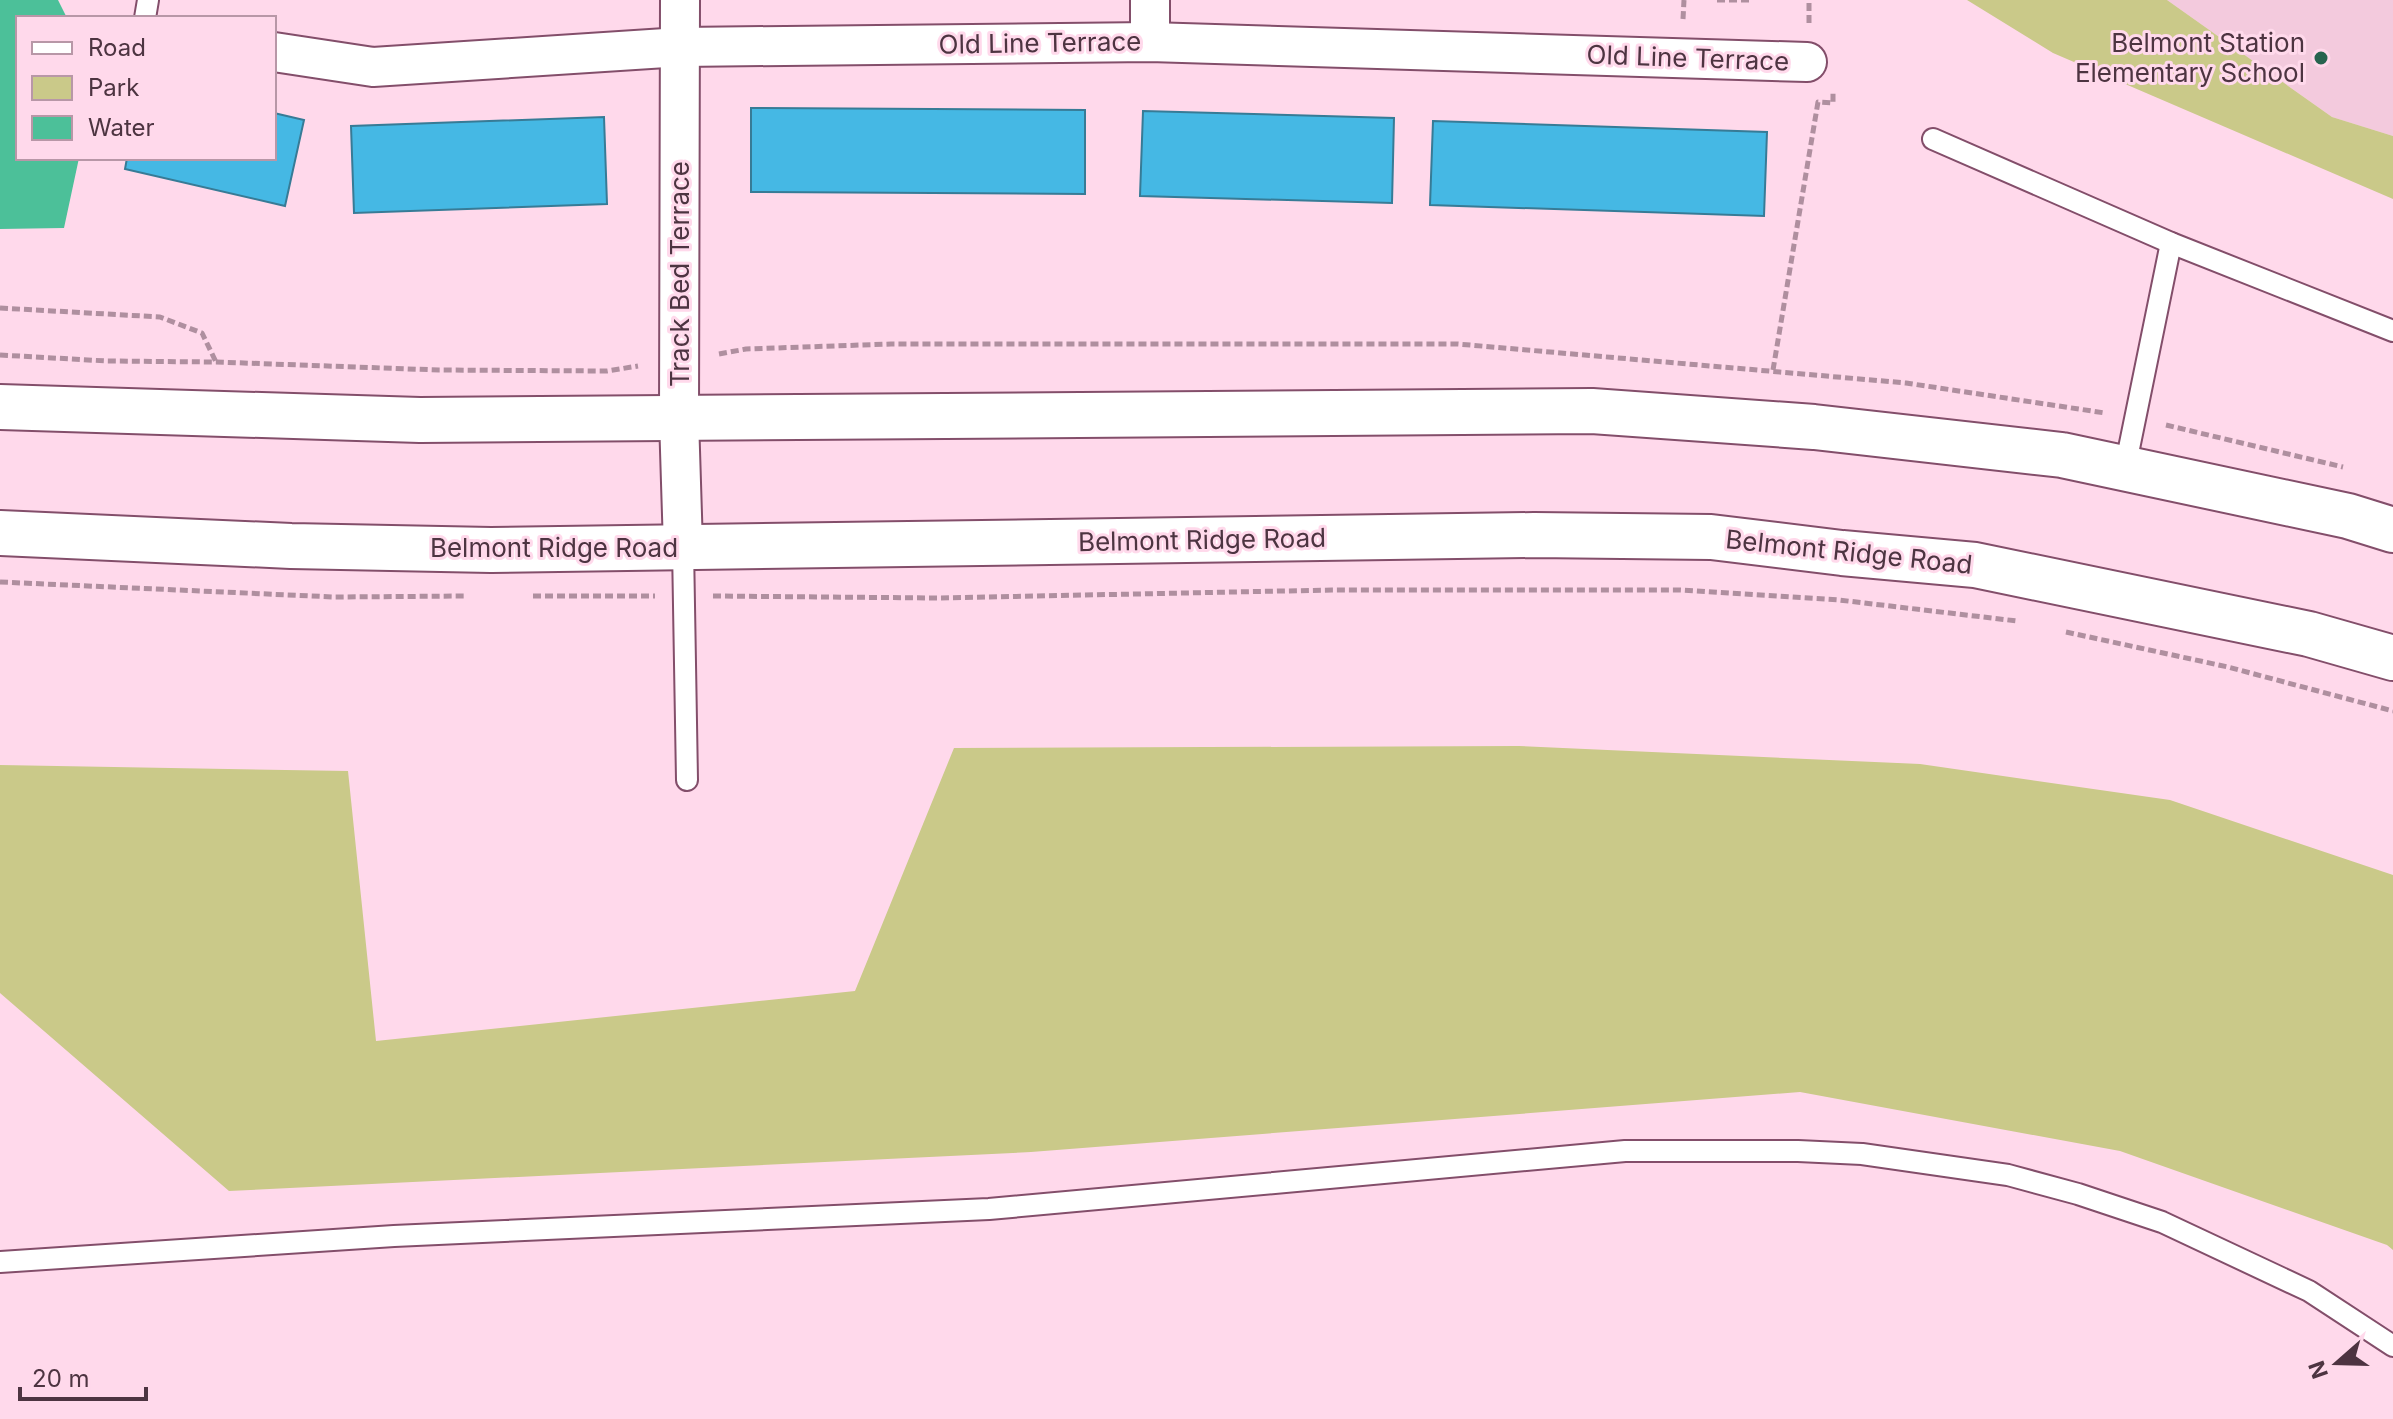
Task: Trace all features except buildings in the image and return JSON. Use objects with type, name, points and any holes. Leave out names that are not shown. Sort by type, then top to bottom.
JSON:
[{"type":"main road","points":[[0,407],[420,420],[1592,411],[1830,428],[2062,455],[2348,516],[2393,530]]},
{"type":"main road","name":"Belmont Ridge Road","points":[[0,533],[291,546],[491,550],[1534,535],[1711,537],[1975,565],[2309,634],[2393,658]]},
{"type":"street","name":"Track Bed Terrace","points":[[680,0],[679,418],[683,547]]},
{"type":"street","points":[[1150,0],[1150,42]]},
{"type":"street","name":"Old Line Terrace","points":[[276,52],[373,67],[681,47],[1150,42],[1816,58]]},
{"type":"lane","points":[[1933,139],[2171,243],[2393,331]]},
{"type":"lane","points":[[2125,468],[2171,243]]},
{"type":"lane","points":[[683,547],[687,780]]},
{"type":"lane","points":[[0,1262],[394,1236],[989,1209],[1625,1151],[1811,1152],[1862,1154],[2008,1175],[2078,1194],[2162,1222],[2309,1291],[2393,1346]]},
{"type":"path","points":[[1717,0],[1753,0]]},
{"type":"path","points":[[1773,370],[1818,102],[1833,103],[1816,58],[1809,0]]},
{"type":"path","points":[[0,308],[160,317],[202,333],[216,362]]},
{"type":"path","points":[[0,582],[334,597],[472,596]]},
{"type":"path","points":[[518,596],[939,598],[1332,590],[1680,590],[1839,600],[2021,622]]},
{"type":"path","points":[[2065,632],[2228,667],[2393,711]]},
{"type":"shaded area","name":"Belmont Station Elementary School","points":[[2167,0],[2393,0],[2393,136],[2332,117]]},
{"type":"green space","points":[[1967,0],[2167,0],[2332,117],[2393,136],[2393,199],[2053,53]]},
{"type":"green space","points":[[1519,746],[1920,764],[2170,800],[2393,875],[2393,1250],[2387,1245],[2120,1151],[1800,1092],[1031,1152],[229,1191],[0,993],[0,765],[348,771],[376,1041],[855,991],[954,748]]},
{"type":"water","points":[[0,0],[58,0],[66,16],[16,16],[16,160],[79,160],[64,228],[0,229]]},
{"type":"place","name":"Belmont Station Elementary School","points":[[2321,58]]}]
